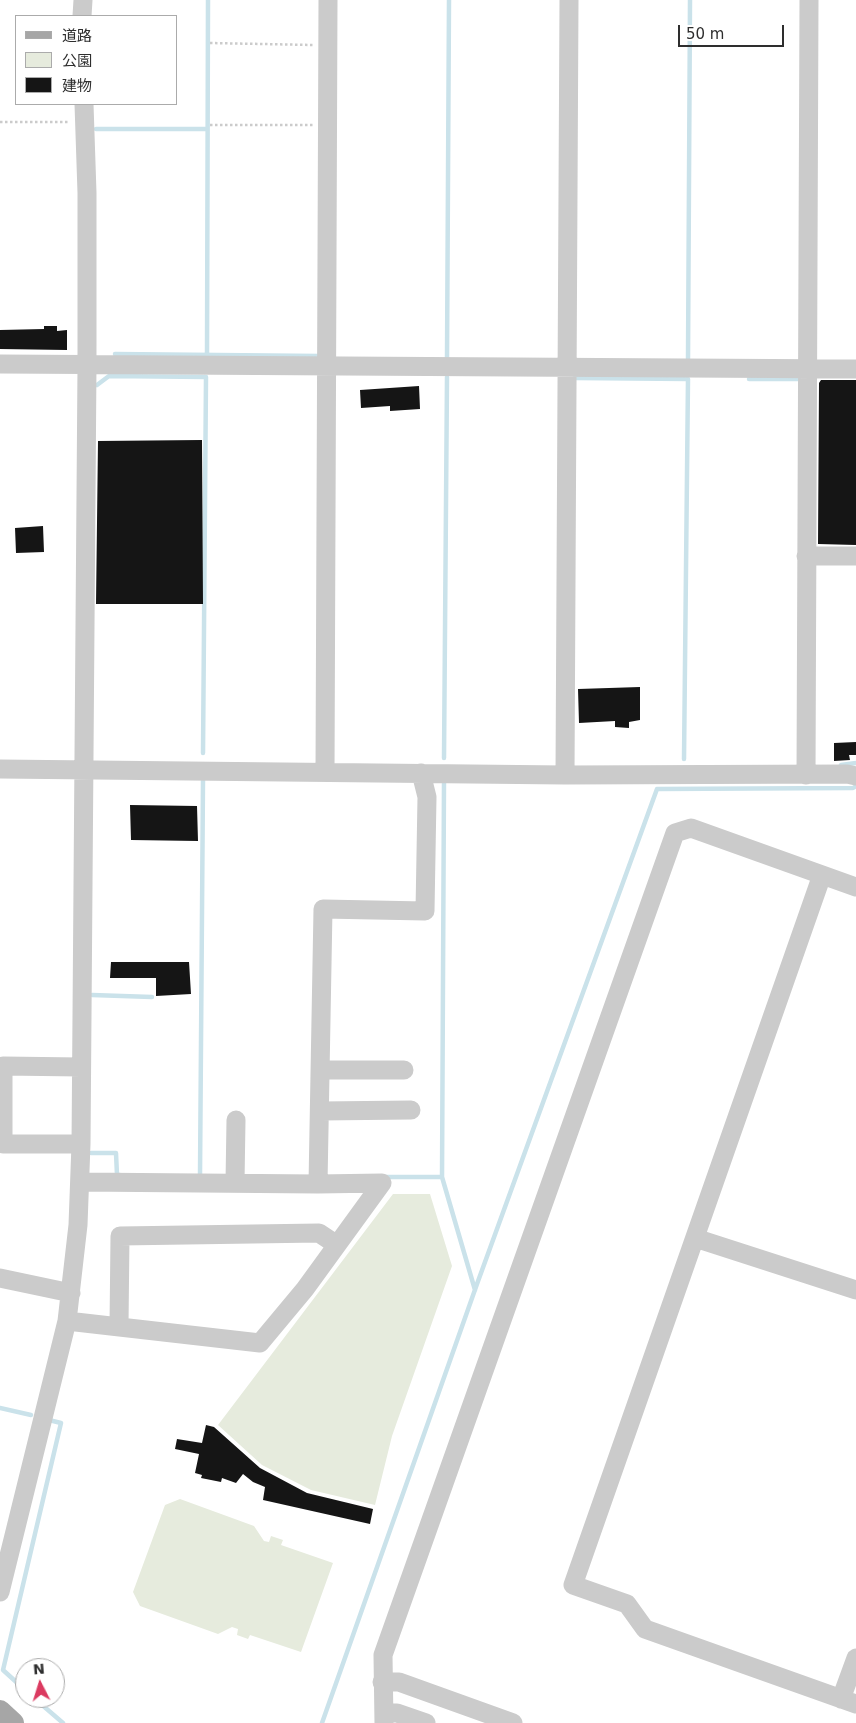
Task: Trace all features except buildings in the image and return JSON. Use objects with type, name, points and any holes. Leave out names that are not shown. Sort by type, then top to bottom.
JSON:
[{"type":"main road","points":[[0,1711],[13,1723]]},
{"type":"street","points":[[82,15],[83,0]]},
{"type":"street","points":[[325,772],[328,0]]},
{"type":"street","points":[[565,775],[569,0]]},
{"type":"street","points":[[806,775],[809,0]]},
{"type":"street","points":[[0,1592],[7,1538],[67,1321],[78,1225],[80,1182],[87,365],[87,193],[84,113]]},
{"type":"street","points":[[0,364],[856,369]]},
{"type":"street","points":[[806,556],[856,556]]},
{"type":"street","points":[[0,769],[565,775],[847,774],[856,776]]},
{"type":"street","points":[[318,1184],[321,1111],[323,908],[426,911],[428,797],[420,773]]},
{"type":"street","points":[[426,1723],[397,1713],[384,1718],[383,1655],[675,833],[691,828],[856,887]]},
{"type":"street","points":[[822,875],[573,1585],[627,1604],[645,1629],[849,1702],[856,1658]]},
{"type":"street","points":[[80,1144],[4,1144],[3,1066],[81,1067]]},
{"type":"street","points":[[320,1070],[404,1070]]},
{"type":"street","points":[[321,1111],[411,1110]]},
{"type":"street","points":[[235,1183],[236,1120]]},
{"type":"street","points":[[67,1321],[260,1343],[305,1289],[382,1183],[80,1182]]},
{"type":"street","points":[[120,1326],[120,1236],[319,1233],[337,1245]]},
{"type":"street","points":[[695,1238],[856,1290]]},
{"type":"street","points":[[0,1278],[70,1293]]},
{"type":"street","points":[[382,1682],[399,1682],[513,1723]]},
{"type":"path","points":[[210,43],[327,45]]},
{"type":"path","points":[[0,122],[84,113]]},
{"type":"path","points":[[210,124],[327,126]]},
{"type":"green space","points":[[393,1194],[430,1194],[452,1266],[392,1436],[375,1505],[311,1490],[262,1465],[218,1425]]},
{"type":"green space","points":[[180,1499],[254,1526],[264,1541],[269,1542],[271,1536],[283,1540],[281,1545],[333,1563],[301,1652],[250,1635],[248,1639],[237,1635],[238,1629],[232,1627],[218,1634],[140,1606],[133,1592],[165,1505]]},
{"type":"waterway","points":[[207,355],[208,0]]},
{"type":"waterway","points":[[447,359],[449,0]]},
{"type":"waterway","points":[[688,360],[690,0]]},
{"type":"waterway","points":[[96,129],[207,129]]},
{"type":"waterway","points":[[115,354],[320,356]]},
{"type":"waterway","points":[[97,385],[109,376],[206,377],[203,753]]},
{"type":"waterway","points":[[444,758],[447,377]]},
{"type":"waterway","points":[[575,378],[688,379],[684,759]]},
{"type":"waterway","points":[[749,379],[799,379]]},
{"type":"waterway","points":[[841,765],[856,763]]},
{"type":"waterway","points":[[200,1175],[203,780]]},
{"type":"waterway","points":[[444,781],[442,1177],[475,1290]]},
{"type":"waterway","points":[[322,1723],[477,1284],[657,789],[853,788],[856,786]]},
{"type":"waterway","points":[[92,995],[152,997]]},
{"type":"waterway","points":[[91,1153],[116,1153],[117,1175],[120,1175]]},
{"type":"waterway","points":[[383,1177],[442,1177]]},
{"type":"waterway","points":[[0,1408],[31,1415]]},
{"type":"waterway","points":[[15,1681],[3,1670],[61,1423],[49,1420]]},
{"type":"waterway","points":[[46,1708],[63,1723]]}]
